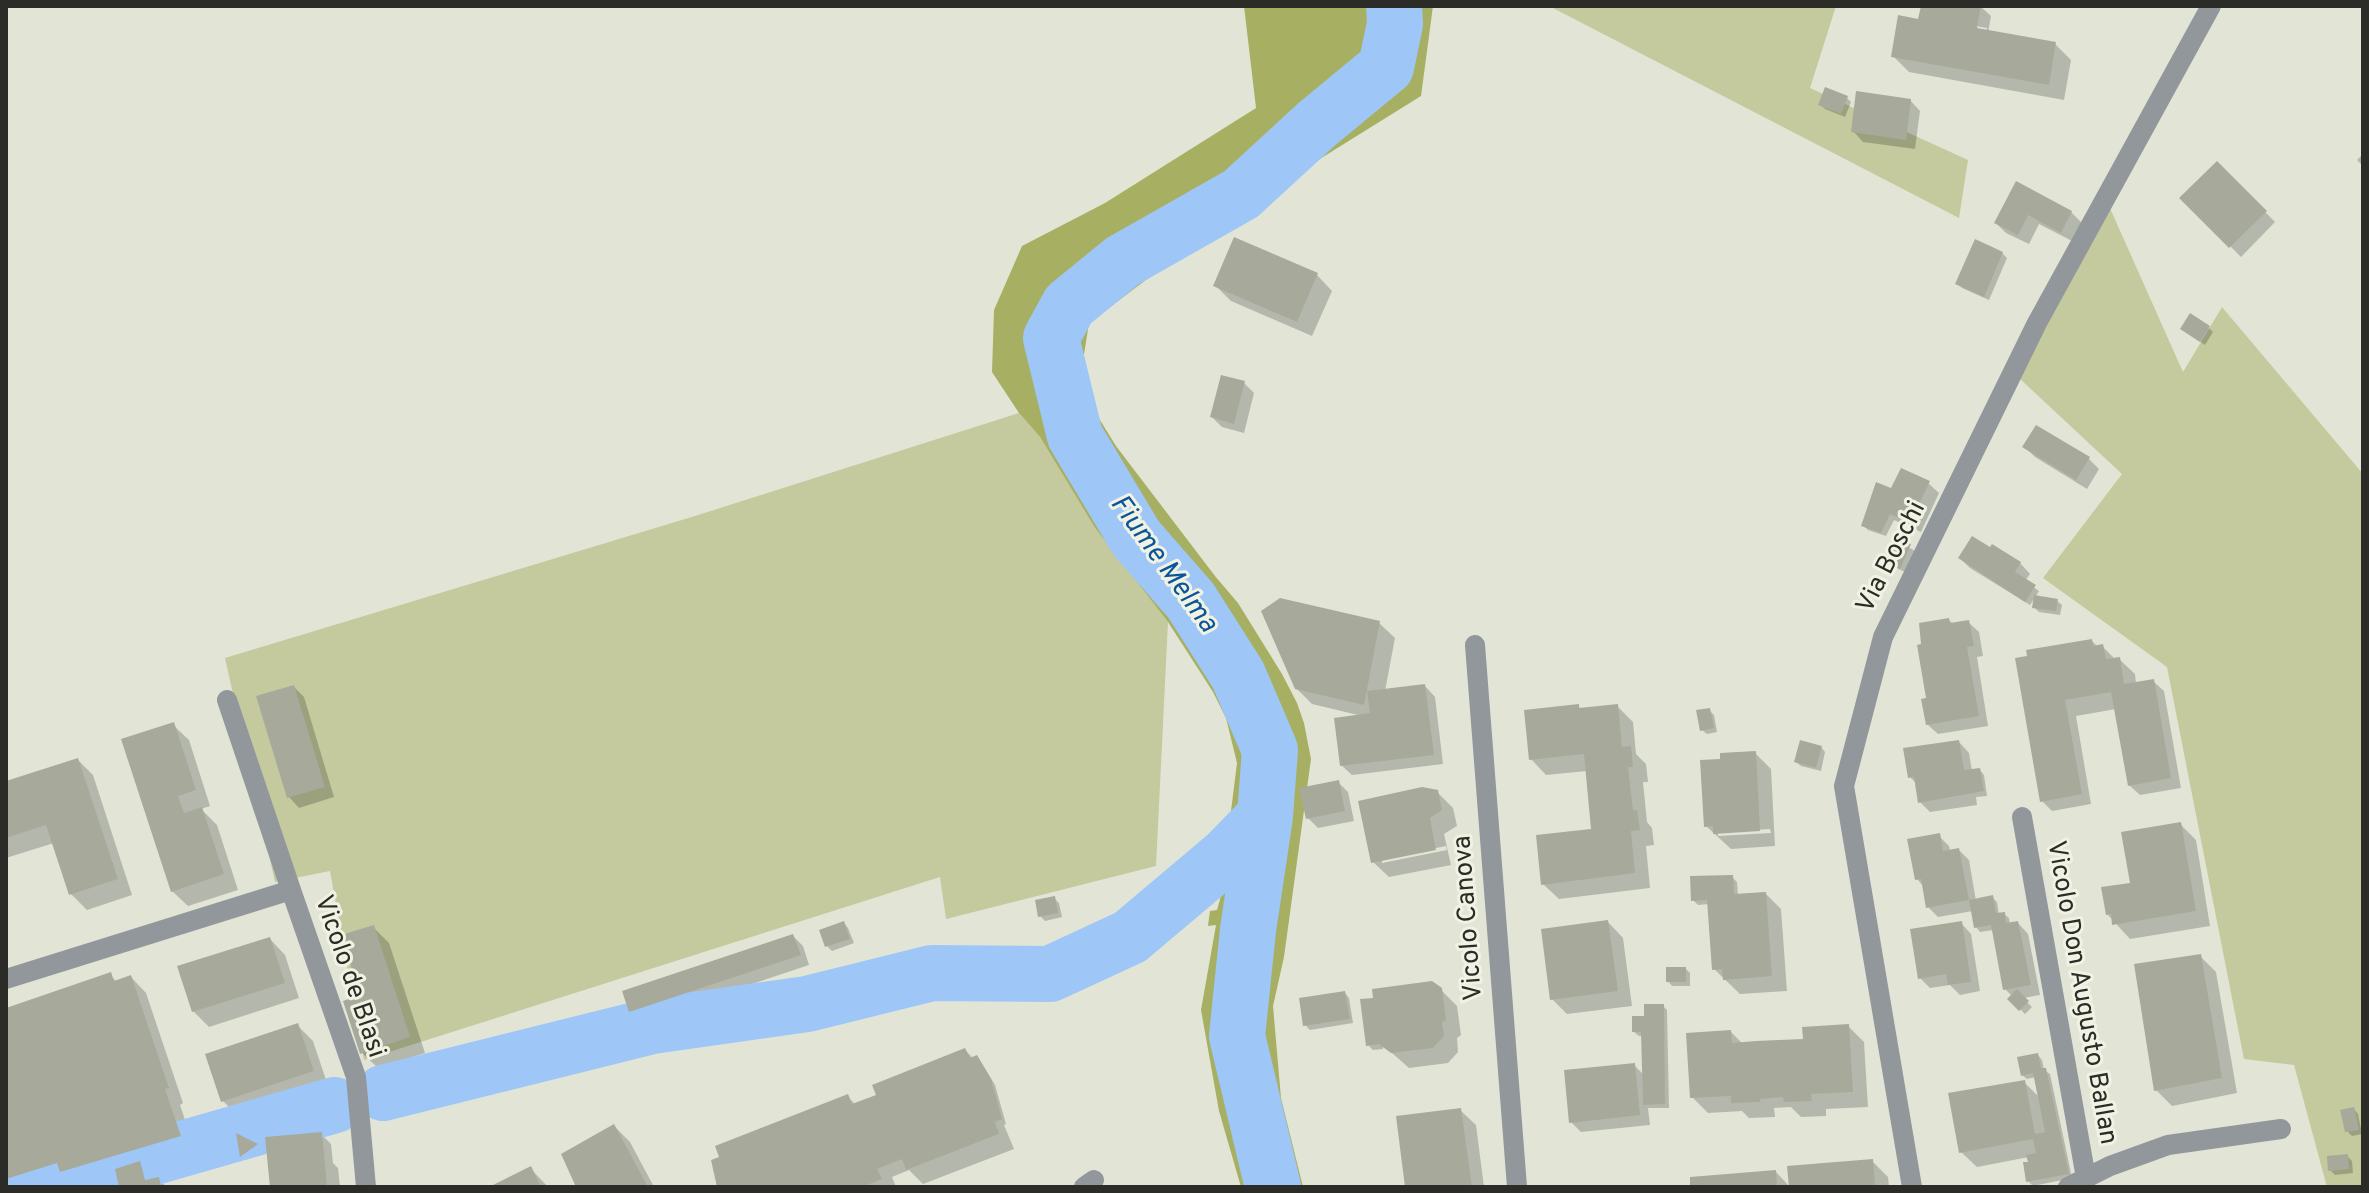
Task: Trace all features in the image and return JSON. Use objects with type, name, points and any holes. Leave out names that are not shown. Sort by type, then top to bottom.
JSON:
[{"type":"street","name":"Via Boschi","points":[[1912,1187],[1844,786],[1883,637],[2037,323],[2211,6]]},
{"type":"street","name":"Vicolo Canova","points":[[1475,645],[1517,1187]]},
{"type":"street","points":[[227,700],[291,890]]},
{"type":"street","name":"Vicolo Don Augusto Ballan","points":[[2022,817],[2077,1182],[2168,1145],[2281,1129]]},
{"type":"street","name":"Vicolo de Blasi","points":[[6,979],[291,890],[356,1077],[366,1187]]},
{"type":"green space","points":[[1244,6],[1433,6],[1421,96],[1241,208],[1089,323],[1079,386],[1116,446],[1238,603],[1282,674],[1304,723],[1311,759],[1284,957],[1273,1006],[1281,1098],[1303,1187],[1241,1187],[1219,1111],[1201,1010],[1216,925],[1208,926],[1210,911],[1217,910],[1220,899],[1237,763],[1226,718],[1168,622],[1095,528],[1040,437],[1019,413],[992,372],[994,310],[1022,246],[1105,203],[1256,108]]},
{"type":"green space","points":[[1549,6],[1836,6],[1810,88],[1968,160],[1959,218]]},
{"type":"green space","points":[[2105,197],[2183,372],[2222,307],[2363,474],[2363,1187],[2327,1187],[2294,1065],[2244,1059],[2167,667],[2043,578],[2122,474],[2019,378]]},
{"type":"green space","points":[[1019,413],[1040,437],[1095,528],[1168,622],[1156,866],[946,919],[940,877],[364,1060],[330,871],[275,882],[225,658],[695,516]]},
{"type":"building","points":[[1921,6],[1981,6],[1977,28],[2056,42],[2049,85],[1891,57],[1898,15],[1918,19]]},
{"type":"building","points":[[1825,87],[1848,96],[1841,114],[1818,105]]},
{"type":"building","points":[[1856,91],[1911,99],[1906,140],[1851,132]]},
{"type":"building","points":[[2217,161],[2267,211],[2229,248],[2179,198]]},
{"type":"building","points":[[2016,181],[2072,211],[2061,233],[2028,215],[2018,235],[1994,223]]},
{"type":"building","points":[[1234,237],[1318,273],[1297,322],[1213,286]]},
{"type":"building","points":[[1975,239],[2003,252],[1984,297],[1955,284]]},
{"type":"building","points":[[2190,313],[2210,326],[2200,342],[2180,329]]},
{"type":"building","points":[[1221,375],[1245,381],[1234,424],[1210,417]]},
{"type":"building","points":[[2036,425],[2090,457],[2076,480],[2022,447]]},
{"type":"building","points":[[1901,468],[1930,481],[1910,523],[1890,514],[1881,533],[1861,526],[1876,482],[1891,488]]},
{"type":"building","points":[[1972,536],[2021,562],[2015,572],[2036,585],[2025,602],[1958,558]]},
{"type":"building","points":[[1896,538],[1911,544],[1900,569],[1885,562]]},
{"type":"building","points":[[2034,595],[2058,599],[2056,611],[2032,608]]},
{"type":"building","points":[[1280,598],[1380,621],[1364,705],[1295,689],[1261,611]]},
{"type":"building","points":[[1949,618],[1950,623],[1969,620],[1974,646],[1967,647],[1979,716],[1926,725],[1921,699],[1926,698],[1917,645],[1921,644],[1919,623]]},
{"type":"building","points":[[2092,639],[2093,646],[2103,644],[2106,659],[2120,657],[2124,684],[2154,679],[2171,778],[2128,786],[2111,692],[2065,700],[2082,794],[2040,802],[2015,658],[2027,656],[2026,650]]},
{"type":"building","points":[[1425,684],[1434,755],[1340,766],[1334,718],[1370,713],[1367,691]]},
{"type":"building","points":[[294,685],[325,787],[287,798],[256,696]]},
{"type":"building","points":[[1579,704],[1579,708],[1618,704],[1622,747],[1631,746],[1633,767],[1628,767],[1633,810],[1637,810],[1640,830],[1631,831],[1635,873],[1541,885],[1536,835],[1591,829],[1584,754],[1529,760],[1524,710]]},
{"type":"building","points":[[1710,708],[1714,728],[1700,731],[1696,710]]},
{"type":"building","points":[[174,722],[196,790],[178,796],[184,813],[202,807],[224,874],[171,892],[121,739]]},
{"type":"building","points":[[1800,740],[1822,746],[1816,768],[1794,762]]},
{"type":"building","points":[[1959,740],[1964,770],[1980,768],[1984,791],[1918,803],[1914,777],[1908,778],[1903,748]]},
{"type":"building","points":[[1756,751],[1760,831],[1713,834],[1713,826],[1704,827],[1700,760],[1720,759],[1720,753]]},
{"type":"building","points":[[78,758],[118,879],[69,895],[46,825],[6,838],[6,781]]},
{"type":"building","points":[[1339,780],[1345,811],[1306,819],[1299,788]]},
{"type":"building","points":[[1422,787],[1438,790],[1442,810],[1430,818],[1436,850],[1371,863],[1358,801]]},
{"type":"building","points":[[2181,822],[2196,911],[2112,925],[2111,914],[2106,915],[2101,887],[2130,883],[2121,832]]},
{"type":"building","points":[[1940,833],[1943,851],[1959,848],[1969,900],[1926,908],[1921,879],[1915,880],[1907,839]]},
{"type":"building","points":[[1733,875],[1734,894],[1766,892],[1772,976],[1723,980],[1722,969],[1712,970],[1707,900],[1691,901],[1690,876]]},
{"type":"building","points":[[1993,895],[1996,913],[2005,912],[2006,923],[2018,921],[2031,985],[2003,990],[1991,925],[1974,928],[1969,900]]},
{"type":"building","points":[[1055,896],[1058,913],[1038,917],[1035,900]]},
{"type":"building","points":[[1608,920],[1618,991],[1550,1000],[1541,929]]},
{"type":"building","points":[[844,921],[850,939],[825,947],[819,930]]},
{"type":"building","points":[[1962,921],[1971,982],[1948,985],[1946,974],[1918,979],[1910,929]]},
{"type":"building","points":[[374,925],[410,1037],[360,1054],[343,1001],[360,995],[341,935]]},
{"type":"building","points":[[793,934],[801,955],[629,1012],[622,991]]},
{"type":"building","points":[[270,937],[285,983],[192,1012],[177,966]]},
{"type":"building","points":[[2201,954],[2222,1078],[2154,1091],[2134,964]]},
{"type":"building","points":[[1666,967],[1686,967],[1686,982],[1666,982]]},
{"type":"building","points":[[111,972],[114,981],[131,975],[169,1088],[165,1089],[181,1136],[60,1172],[57,1163],[6,1179],[6,1008]]},
{"type":"building","points":[[1432,981],[1442,988],[1446,1020],[1442,1022],[1444,1036],[1433,1048],[1391,1053],[1379,1044],[1366,1046],[1360,999],[1373,998],[1372,989]]},
{"type":"building","points":[[2017,989],[2029,1001],[2019,1011],[2007,999]]},
{"type":"building","points":[[1345,991],[1350,1019],[1303,1026],[1299,998]]},
{"type":"building","points":[[1644,1004],[1664,1004],[1665,1104],[1643,1105],[1641,1032],[1632,1032],[1632,1016],[1644,1016]]},
{"type":"building","points":[[298,1023],[314,1071],[221,1102],[205,1054]]},
{"type":"building","points":[[1849,1024],[1853,1092],[1811,1094],[1812,1101],[1784,1102],[1783,1097],[1731,1103],[1731,1096],[1690,1098],[1686,1033],[1731,1030],[1732,1043],[1803,1039],[1802,1027]]},
{"type":"building","points":[[965,1048],[970,1058],[977,1055],[991,1079],[1002,1119],[995,1122],[999,1134],[906,1170],[902,1159],[877,1169],[882,1179],[862,1187],[717,1187],[711,1160],[719,1157],[715,1146],[848,1094],[852,1104],[876,1095],[872,1085]]},
{"type":"building","points":[[2038,1053],[2041,1068],[2046,1068],[2069,1174],[2026,1182],[2023,1162],[2028,1162],[2026,1155],[2036,1153],[2033,1139],[1959,1153],[1948,1093],[2025,1080],[2035,1134],[2045,1132],[2033,1073],[2021,1076],[2017,1057]]},
{"type":"building","points":[[1635,1063],[1640,1115],[1569,1123],[1564,1070]]},
{"type":"building","points":[[2354,1107],[2359,1130],[2345,1132],[2340,1110]]},
{"type":"building","points":[[1461,1108],[1472,1187],[1405,1187],[1396,1116]]},
{"type":"building","points":[[614,1124],[648,1187],[576,1187],[561,1154]]},
{"type":"building","points":[[322,1132],[327,1187],[270,1187],[265,1137]]},
{"type":"building","points":[[236,1133],[258,1144],[240,1157]]},
{"type":"building","points":[[2348,1154],[2349,1169],[2328,1171],[2327,1156]]},
{"type":"building","points":[[1873,1159],[1875,1187],[1789,1187],[1787,1166]]},
{"type":"building","points":[[140,1161],[145,1180],[159,1177],[161,1187],[119,1187],[115,1169]]},
{"type":"building","points":[[531,1166],[541,1187],[489,1187]]},
{"type":"building","points":[[1776,1170],[1777,1187],[1690,1187],[1690,1177]]},
{"type":"waterway","name":"Fiume Melma","points":[[1273,1187],[1237,1036],[1248,930],[1265,816],[1270,750],[1238,675],[1191,601],[1136,538],[1075,436],[1051,338],[1069,305],[1123,261],[1241,194],[1317,124],[1386,67],[1395,24],[1394,6]]},
{"type":"waterway","points":[[383,1093],[652,1026],[807,1004],[932,973],[1050,974],[1130,937],[1226,856],[1265,816]]},
{"type":"waterway","points":[[30,1187],[140,1161],[335,1105]]}]
